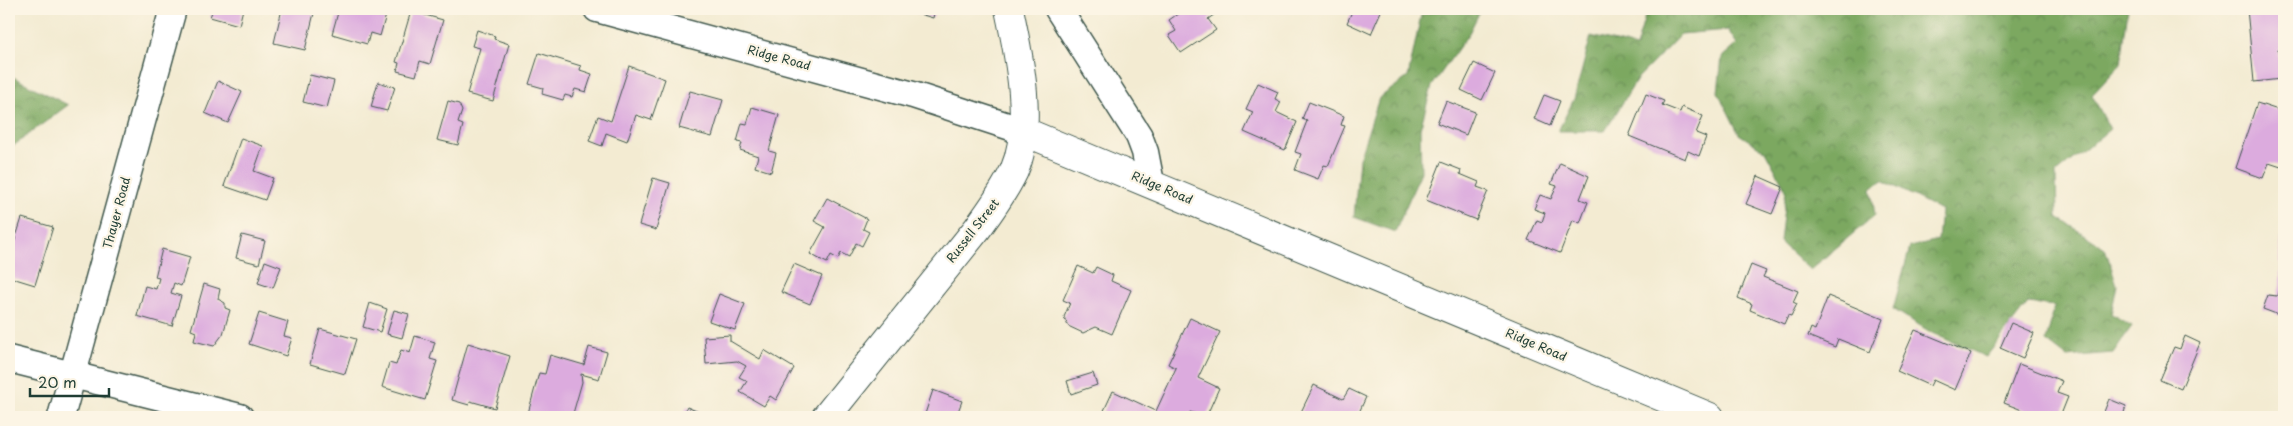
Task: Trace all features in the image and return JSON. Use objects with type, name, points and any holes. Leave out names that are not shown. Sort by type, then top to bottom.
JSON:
[{"type":"main road","name":"Russell Street","points":[[826,417],[999,200],[1014,169],[1024,131],[1021,79],[1009,9]]},
{"type":"main road","name":"Ridge Road","points":[[1024,131],[1710,417]]},
{"type":"street","name":"Thayer Road","points":[[61,417],[173,9]]},
{"type":"street","name":"Ridge Road","points":[[597,9],[913,95],[1024,131]]},
{"type":"street","points":[[1058,9],[1139,136],[1145,152],[1151,183]]},
{"type":"street","points":[[9,358],[240,417]]},
{"type":"green space","points":[[1445,9],[1481,9],[1469,33],[1432,86],[1420,129],[1421,172],[1395,232],[1354,217],[1359,159],[1379,98],[1408,77],[1421,15]]},
{"type":"green space","points":[[1595,9],[2128,9],[2121,64],[2092,95],[2110,129],[2056,173],[2057,217],[2105,248],[2117,285],[2111,314],[2132,326],[2113,353],[2067,357],[2046,341],[2055,306],[2028,303],[1986,357],[1932,333],[1893,309],[1910,247],[1938,240],[1941,210],[1882,180],[1871,189],[1875,215],[1810,270],[1780,242],[1786,190],[1765,151],[1739,134],[1718,92],[1722,57],[1737,44],[1728,30],[1681,34],[1638,78],[1605,131],[1558,131],[1574,99],[1591,36],[1636,47],[1646,13]]},
{"type":"green space","points":[[9,75],[68,105],[9,149]]},
{"type":"building","points":[[213,9],[243,9],[239,25],[210,17]]},
{"type":"building","points":[[282,9],[315,9],[305,50],[274,43]]},
{"type":"building","points":[[339,9],[378,9],[377,12],[386,15],[380,36],[370,33],[367,44],[332,34]]},
{"type":"building","points":[[902,9],[935,9],[933,18]]},
{"type":"building","points":[[1185,9],[1216,9],[1218,12],[1208,19],[1216,30],[1181,53],[1169,35],[1176,31],[1169,20]]},
{"type":"building","points":[[1353,9],[1382,9],[1371,34],[1347,23]]},
{"type":"building","points":[[2247,9],[2280,9],[2284,49],[2278,50],[2281,79],[2254,82]]},
{"type":"building","points":[[411,11],[443,20],[430,64],[420,61],[416,76],[397,71],[399,63],[396,62]]},
{"type":"building","points":[[477,30],[495,36],[494,39],[509,44],[493,101],[467,94],[480,48],[472,46]]},
{"type":"building","points":[[539,53],[581,66],[580,70],[592,74],[586,92],[575,89],[572,97],[565,95],[563,100],[542,94],[543,88],[529,84]]},
{"type":"building","points":[[1474,63],[1495,73],[1482,100],[1461,90]]},
{"type":"building","points":[[629,66],[665,79],[651,120],[636,115],[627,141],[606,133],[602,146],[589,141],[598,116],[611,121]]},
{"type":"building","points":[[310,75],[334,81],[327,108],[303,102]]},
{"type":"building","points":[[218,81],[242,92],[228,123],[205,113]]},
{"type":"building","points":[[378,82],[395,87],[387,111],[371,107]]},
{"type":"building","points":[[1258,83],[1278,92],[1275,99],[1281,102],[1276,112],[1297,122],[1285,150],[1244,132],[1253,112],[1246,109]]},
{"type":"building","points":[[690,91],[723,100],[712,137],[679,128]]},
{"type":"building","points":[[1646,94],[1664,101],[1662,105],[1680,112],[1682,107],[1703,116],[1696,133],[1706,137],[1699,156],[1688,151],[1685,159],[1629,136]]},
{"type":"building","points":[[1544,95],[1560,101],[1550,126],[1534,119]]},
{"type":"building","points":[[448,101],[459,104],[462,111],[458,123],[463,125],[458,145],[437,140]]},
{"type":"building","points":[[1446,101],[1475,112],[1466,135],[1437,123]]},
{"type":"building","points":[[1309,102],[1344,116],[1341,125],[1345,126],[1328,166],[1324,165],[1318,179],[1295,170],[1301,154],[1295,152],[1307,121],[1302,119]]},
{"type":"building","points":[[2257,103],[2284,112],[2284,168],[2269,163],[2263,178],[2235,168]]},
{"type":"building","points":[[752,107],[779,115],[769,151],[776,153],[771,172],[755,167],[758,156],[740,150],[742,143],[737,142],[742,123],[747,124]]},
{"type":"building","points":[[241,138],[263,146],[254,171],[273,178],[265,200],[224,186]]},
{"type":"building","points":[[1441,162],[1461,170],[1460,174],[1479,182],[1477,187],[1488,191],[1476,220],[1426,200]]},
{"type":"building","points":[[1560,163],[1589,176],[1580,199],[1588,202],[1580,223],[1573,220],[1560,253],[1528,240],[1537,220],[1542,222],[1545,213],[1534,209],[1540,195],[1551,199],[1557,186],[1551,184]]},
{"type":"building","points":[[1758,176],[1783,187],[1772,214],[1746,204]]},
{"type":"building","points":[[653,178],[670,183],[656,230],[639,225]]},
{"type":"building","points":[[827,198],[867,219],[863,229],[869,232],[862,246],[856,243],[849,257],[841,253],[838,259],[831,255],[827,263],[810,254],[825,227],[814,221]]},
{"type":"building","points":[[22,218],[53,227],[35,285],[9,277],[9,259]]},
{"type":"building","points":[[2281,232],[2284,232],[2284,317],[2263,309],[2268,295],[2277,296],[2280,286]]},
{"type":"building","points":[[242,235],[265,241],[259,264],[236,258]]},
{"type":"building","points":[[162,249],[190,257],[181,286],[174,283],[171,293],[181,296],[172,326],[137,316],[145,286],[156,289],[159,278],[155,277]]},
{"type":"building","points":[[265,261],[281,267],[273,288],[258,283]]},
{"type":"building","points":[[794,264],[822,276],[810,304],[781,292]]},
{"type":"building","points":[[1751,265],[1766,271],[1763,277],[1798,291],[1793,302],[1797,304],[1791,316],[1788,315],[1784,324],[1750,310],[1752,304],[1738,298]]},
{"type":"building","points":[[1078,266],[1093,273],[1096,267],[1113,275],[1111,281],[1131,290],[1112,334],[1096,327],[1083,333],[1068,326],[1064,317],[1070,303],[1063,300]]},
{"type":"building","points":[[204,284],[220,289],[218,299],[225,303],[225,308],[230,310],[223,334],[214,346],[194,341],[196,332],[191,330]]},
{"type":"building","points":[[719,294],[745,304],[735,330],[709,321]]},
{"type":"building","points":[[1828,296],[1883,319],[1870,352],[1838,339],[1835,347],[1808,336],[1811,328],[1815,330]]},
{"type":"building","points":[[370,303],[387,309],[380,332],[363,327]]},
{"type":"building","points":[[394,310],[409,314],[402,338],[387,334]]},
{"type":"building","points":[[259,313],[288,322],[284,336],[292,338],[286,356],[249,344]]},
{"type":"building","points":[[1190,318],[1220,332],[1198,378],[1219,388],[1206,417],[1190,412],[1188,417],[1101,417],[1113,391],[1156,411],[1176,368],[1168,364]]},
{"type":"building","points":[[2011,323],[2034,333],[2023,358],[2000,348]]},
{"type":"building","points":[[320,329],[356,339],[345,374],[310,364]]},
{"type":"building","points":[[1915,330],[1971,353],[1955,390],[1933,380],[1930,386],[1897,371]]},
{"type":"building","points":[[730,335],[730,341],[760,359],[764,350],[794,368],[776,400],[770,396],[764,406],[740,392],[747,381],[739,377],[746,366],[737,361],[706,364],[704,337]]},
{"type":"building","points":[[415,336],[435,342],[430,359],[437,361],[425,400],[382,387],[389,363],[396,365],[401,350],[410,353]]},
{"type":"building","points":[[2185,336],[2200,343],[2181,389],[2160,380],[2174,347],[2180,349]]},
{"type":"building","points":[[468,343],[510,356],[495,408],[470,401],[469,405],[452,400]]},
{"type":"building","points":[[589,347],[607,352],[599,379],[581,374],[582,382],[572,417],[527,417],[539,373],[545,374],[550,355],[584,365]]},
{"type":"building","points":[[2019,364],[2062,381],[2057,393],[2068,397],[2060,417],[2040,417],[2004,403]]},
{"type":"building","points":[[1093,373],[1097,385],[1071,394],[1067,381]]},
{"type":"building","points":[[1314,385],[1343,399],[1349,389],[1366,397],[1357,417],[1312,417],[1301,412]]},
{"type":"building","points":[[933,390],[962,401],[956,417],[924,417]]},
{"type":"building","points":[[2109,399],[2126,406],[2123,416],[2126,417],[2102,417]]},
{"type":"building","points":[[687,407],[711,417],[682,417]]}]
